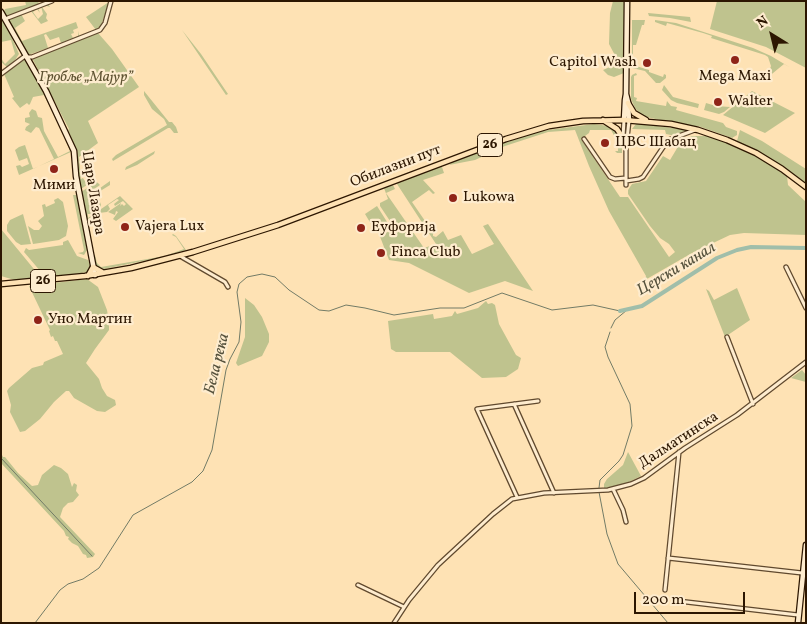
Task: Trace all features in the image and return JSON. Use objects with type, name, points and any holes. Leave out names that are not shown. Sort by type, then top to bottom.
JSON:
[{"type":"main road","points":[[628,103],[637,116],[655,123]]},
{"type":"main road","points":[[602,120],[614,126],[624,138]]},
{"type":"main road","name":"Обилазни пут","points":[[1,284],[95,275],[180,256],[278,225],[517,136],[559,124],[626,120],[697,129],[748,149],[777,166],[806,187]]},
{"type":"main road","points":[[88,276],[93,267],[104,273]]},
{"type":"street","points":[[5,19],[52,1]]},
{"type":"street","points":[[1,74],[25,56],[32,57],[100,30],[105,23],[111,1]]},
{"type":"street","points":[[626,148],[624,138],[628,103],[626,94],[627,1]]},
{"type":"street","name":"Цара Лазара","points":[[1,12],[58,114],[74,151],[76,176],[95,275]]},
{"type":"street","points":[[626,94],[624,100],[626,120],[626,181]]},
{"type":"street","points":[[584,139],[610,177],[626,181],[643,177],[668,140],[697,129]]},
{"type":"street","points":[[180,256],[225,282],[228,287]]},
{"type":"street","points":[[786,267],[806,308]]},
{"type":"street","points":[[727,337],[753,404]]},
{"type":"street","name":"Далматинска","points":[[394,623],[404,607],[438,566],[508,502],[518,497],[623,488],[644,478],[679,452],[753,404],[806,362]]},
{"type":"street","points":[[518,497],[477,409],[538,401]]},
{"type":"street","points":[[514,404],[554,493]]},
{"type":"street","points":[[665,590],[679,452]]},
{"type":"street","points":[[613,489],[623,510],[626,522]]},
{"type":"street","points":[[798,623],[806,547]]},
{"type":"street","points":[[668,558],[802,573]]},
{"type":"street","points":[[358,584],[404,607]]},
{"type":"street","points":[[678,601],[798,615]]},
{"type":"street","points":[[799,603],[806,604]]},
{"type":"green space","points":[[25,1],[38,1],[39,4],[47,1],[8,16],[4,12],[5,9],[26,5]]},
{"type":"green space","points":[[613,1],[624,1],[624,73],[614,77],[608,75],[603,70],[619,63],[609,44],[610,13]]},
{"type":"green space","points":[[717,1],[806,1],[806,68],[766,47],[710,29]]},
{"type":"green space","points":[[109,2],[101,26],[96,30],[86,17]]},
{"type":"green space","points":[[44,5],[42,7],[47,14],[46,18],[48,21],[41,24],[31,11],[38,8],[40,13],[37,9],[33,12],[38,19],[43,14],[41,6]]},
{"type":"green space","points":[[648,13],[690,17],[691,22],[649,16]]},
{"type":"green space","points":[[21,14],[25,21],[15,28],[22,41],[76,22],[78,28],[73,30],[74,33],[71,34],[73,38],[78,36],[78,31],[79,36],[61,43],[59,37],[50,40],[46,34],[44,35],[48,48],[28,55],[14,33],[12,38],[19,54],[7,67],[1,62],[1,58],[5,64],[15,54],[11,40],[1,42],[1,20],[10,25],[8,19]]},
{"type":"green space","points":[[632,20],[645,20],[636,45],[633,45],[633,65],[663,77],[664,74],[666,75],[666,78],[660,83],[656,83],[645,71],[632,68]]},
{"type":"green space","points":[[655,20],[676,23],[753,48],[771,56],[791,68],[784,64],[767,78],[771,66],[768,57],[765,55],[711,38],[712,36],[703,33],[667,23],[666,26],[655,22]]},
{"type":"green space","points":[[182,30],[201,54],[228,94],[226,95]]},
{"type":"green space","name":"Гробље „Мајур”","points":[[98,33],[139,87],[88,121],[98,143],[79,157],[81,179],[83,178],[86,183],[81,186],[94,179],[81,189],[78,179],[77,152],[69,129],[33,58]]},
{"type":"green space","points":[[23,59],[26,60],[52,106],[71,152],[39,166],[54,159],[39,128],[36,127],[31,133],[25,130],[30,124],[25,122],[25,118],[30,117],[29,113],[32,109],[36,111],[38,117],[42,118],[44,131],[58,157],[70,151],[44,95],[33,97],[29,105],[27,103],[20,108],[12,98],[14,97],[4,74]]},
{"type":"green space","points":[[636,73],[637,75],[634,76],[634,97],[637,98],[636,101],[666,106],[667,101],[671,106],[677,107],[676,110],[723,123],[726,127],[737,131],[737,135],[732,138],[698,126],[691,127],[642,116],[635,108],[631,99],[631,77]]},
{"type":"green space","points":[[664,85],[673,97],[699,104],[698,108],[671,100],[662,90]]},
{"type":"green space","points":[[144,91],[169,122],[172,122],[178,133],[174,133],[168,128],[113,161],[112,159],[116,155],[167,125],[164,119],[152,109],[144,95]]},
{"type":"green space","points":[[752,91],[795,113],[765,133],[723,115]]},
{"type":"green space","points":[[706,103],[730,107],[719,114],[704,110]]},
{"type":"green space","points":[[594,124],[609,126],[617,133],[622,145],[622,153],[615,151],[618,151],[618,139],[615,139],[611,130],[590,130],[581,139],[620,197],[628,197],[669,257],[675,252],[650,226],[628,194],[628,190],[632,184],[646,181],[663,156],[670,160],[682,140],[692,136],[711,136],[726,141],[750,152],[787,176],[788,185],[806,202],[806,235],[744,233],[730,235],[692,253],[645,280],[646,276],[609,211],[575,130],[548,132],[505,146],[475,160],[449,165],[466,156],[540,131]]},
{"type":"green space","points":[[636,124],[689,130],[676,136],[666,134],[665,130],[632,129]]},
{"type":"green space","points":[[740,130],[762,141],[806,169],[806,184],[781,165],[737,141]]},
{"type":"green space","points":[[25,145],[33,169],[19,175],[16,166],[20,165],[22,167],[29,164],[27,158],[19,161],[15,150]]},
{"type":"green space","points":[[155,151],[154,154],[137,165],[125,170],[126,167]]},
{"type":"green space","points":[[442,167],[444,173],[423,180],[435,193],[433,194],[429,190],[412,202],[434,234],[433,236],[436,237],[443,231],[448,240],[461,235],[472,254],[494,244],[483,226],[488,224],[533,291],[505,281],[469,293],[409,263],[389,260],[379,234],[388,232],[392,227],[380,206],[380,203],[388,199],[384,188],[393,185],[395,189],[386,193],[424,248],[436,244],[397,184]]},
{"type":"green space","points":[[110,181],[110,185],[97,193],[101,205],[100,208],[92,214],[88,214],[88,218],[120,196],[133,209],[116,221],[113,219],[118,212],[116,211],[115,215],[108,212],[121,203],[120,206],[126,204],[123,201],[115,206],[114,204],[119,200],[117,199],[108,205],[110,209],[107,212],[99,213],[86,220],[81,192],[96,182],[100,185],[91,191],[93,194]]},
{"type":"green space","points":[[73,195],[78,197],[87,250],[84,255],[78,253],[84,250]]},
{"type":"green space","points":[[58,198],[63,202],[68,226],[66,236],[59,240],[33,244],[28,226],[34,230],[39,230],[42,226],[38,221],[44,216],[42,205],[45,204],[46,207],[55,203],[54,200]]},
{"type":"green space","points":[[377,206],[389,225],[381,231],[374,229],[365,214]]},
{"type":"green space","points":[[23,214],[31,244],[21,245],[7,231],[7,225],[10,220]]},
{"type":"green space","points":[[1,229],[38,274],[37,279],[18,281],[1,276]]},
{"type":"green space","points":[[173,234],[176,236],[186,250],[165,256],[184,249]]},
{"type":"green space","points":[[68,240],[77,256],[88,260],[90,265],[87,272],[47,279],[24,252],[26,248],[29,250],[63,245],[63,242]]},
{"type":"green space","points":[[92,254],[95,255],[97,263],[101,267],[165,256],[104,269],[95,265]]},
{"type":"green space","points":[[87,279],[98,287],[107,310],[109,330],[86,363],[99,379],[107,396],[115,400],[116,405],[105,412],[97,411],[74,398],[69,391],[66,391],[40,419],[25,431],[20,432],[10,412],[11,405],[7,391],[32,368],[43,365],[44,362],[63,354],[57,341],[55,341],[53,336],[51,337],[50,330],[29,286]]},
{"type":"green space","points":[[737,288],[750,320],[725,337],[706,289],[714,300]]},
{"type":"green space","points":[[245,298],[254,305],[262,317],[269,334],[269,342],[262,356],[238,366],[236,363],[245,337]]},
{"type":"green space","points":[[486,301],[488,304],[492,303],[495,305],[499,324],[516,355],[521,358],[518,369],[506,377],[482,378],[450,352],[396,352],[391,349],[388,321],[433,314],[434,319],[452,316],[455,311],[457,314],[478,308]]},
{"type":"green space","points":[[802,370],[806,375],[806,382],[791,378]]},
{"type":"green space","points":[[628,452],[641,476],[623,485],[604,489],[607,479],[623,465]]},
{"type":"green space","points":[[1,453],[32,486],[38,485],[42,475],[54,465],[68,474],[72,487],[74,483],[77,485],[76,491],[79,495],[73,502],[68,503],[63,508],[60,517],[95,554],[93,557],[87,558],[78,546],[68,539],[69,537],[66,536],[64,531],[1,463]]},
{"type":"waterway","name":"Церски канал","points":[[620,311],[642,306],[717,258],[737,250],[751,247],[806,248]]},
{"type":"waterway","name":"Бела река","points":[[35,623],[60,590],[68,584],[83,579],[99,568],[133,515],[192,482],[203,471],[212,450],[226,370],[239,342],[241,322],[237,292],[239,284],[247,277],[262,274],[275,277],[289,290],[319,310],[329,311],[346,305],[394,315],[440,308],[464,308],[502,293],[552,310],[593,305],[620,311]]},
{"type":"waterway","points":[[611,328],[615,320],[627,310]]},
{"type":"waterway","points":[[599,488],[600,480],[623,455],[632,426],[630,404],[605,347],[610,332]]},
{"type":"waterway","points":[[1,458],[92,556]]},
{"type":"waterway","points":[[599,492],[607,534],[618,564],[668,623]]},
{"type":"place","name":"Mega Maxi","points":[[735,60]]},
{"type":"place","name":"Capitol Wash","points":[[647,63]]},
{"type":"place","name":"Walter","points":[[718,102]]},
{"type":"place","name":"ЦВС Шабац","points":[[605,143]]},
{"type":"place","name":"Мими","points":[[54,169]]},
{"type":"place","name":"Lukowa","points":[[453,198]]},
{"type":"place","name":"Vajera Lux","points":[[125,227]]},
{"type":"place","name":"Еуфорија","points":[[361,228]]},
{"type":"place","name":"Finca Club","points":[[381,253]]},
{"type":"place","name":"Уно Мартин","points":[[38,320]]}]
